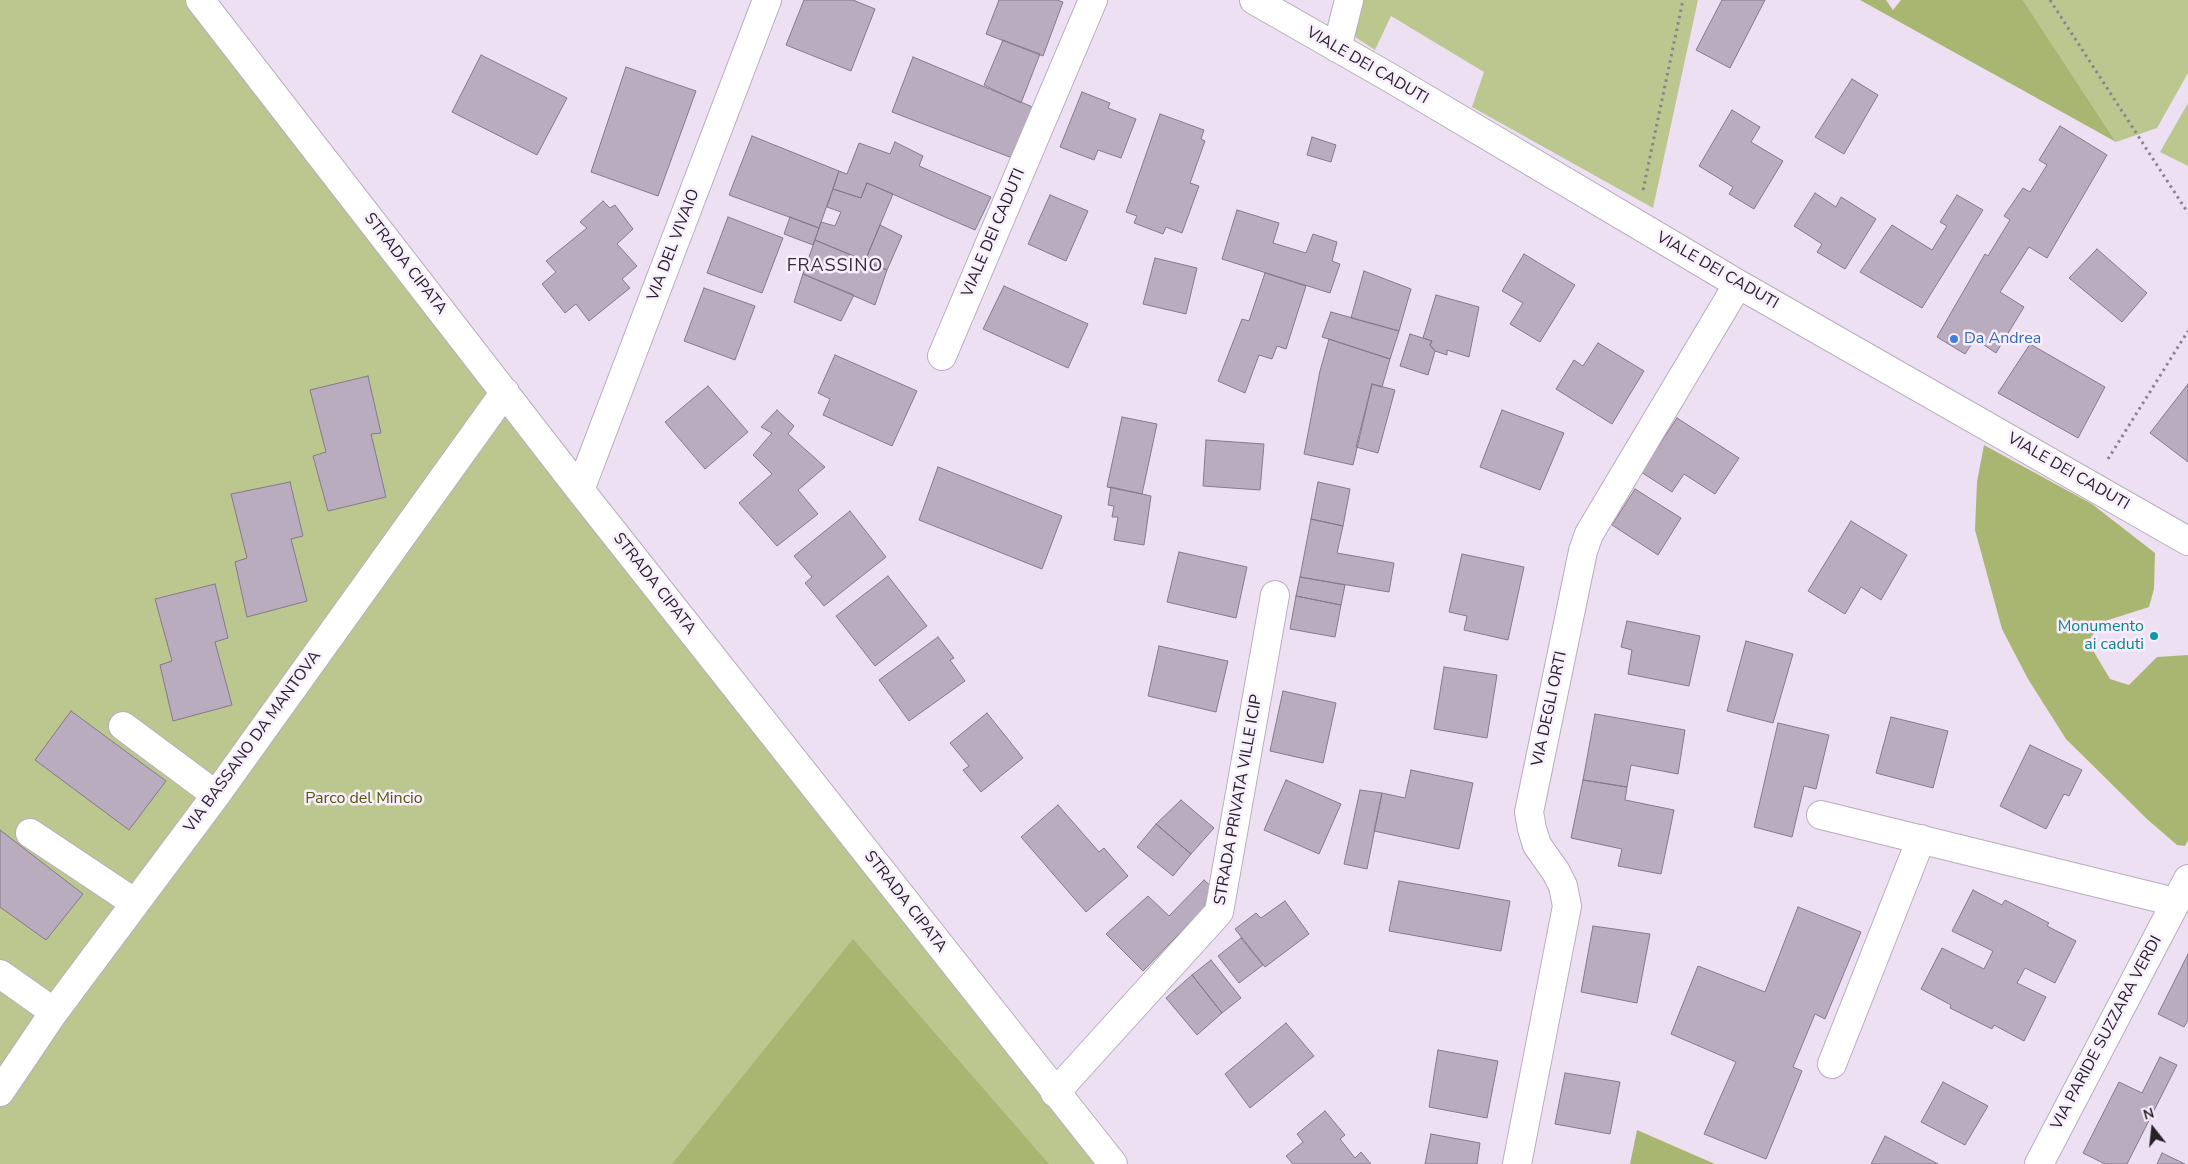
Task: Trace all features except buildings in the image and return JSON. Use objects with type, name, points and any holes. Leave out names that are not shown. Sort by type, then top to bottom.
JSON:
[{"type":"street","name":"STRADA CIPATA","points":[[200,0],[580,490],[1113,1164]]},
{"type":"street","name":"VIA DEL VIVAIO","points":[[580,490],[767,0]]},
{"type":"street","name":"VIALE DEI CADUTI","points":[[942,356],[1093,0]]},
{"type":"street","name":"VIALE DEI CADUTI","points":[[1254,0],[1738,284],[2092,485],[2186,541]]},
{"type":"street","points":[[1337,48],[1350,0]]},
{"type":"street","name":"VIA DEGLI ORTI","points":[[1517,1164],[1567,906],[1563,886],[1556,872],[1537,845],[1529,812],[1583,551],[1589,534],[1738,284]]},
{"type":"street","name":"VIA BASSANO DA MANTOVA","points":[[0,1092],[54,1012],[216,795],[505,392]]},
{"type":"street","name":"STRADA PRIVATA VILLE ICIP","points":[[1055,1093],[1219,912],[1275,595]]},
{"type":"street","points":[[123,726],[216,795]]},
{"type":"street","points":[[1821,815],[2175,902]]},
{"type":"street","points":[[30,833],[134,903]]},
{"type":"street","points":[[1832,1064],[1921,839]]},
{"type":"street","name":"VIA PARIDE SUZZARA VERDI","points":[[2039,1164],[2188,879]]},
{"type":"street","points":[[0,974],[54,1012]]},
{"type":"path","points":[[1639,226],[1640,201],[1683,0]]},
{"type":"path","points":[[2050,0],[2089,63],[2188,213]]},
{"type":"path","points":[[2092,485],[2188,331]]},
{"type":"green space","name":"Parco del Mincio","points":[[0,0],[200,0],[1113,1164],[0,1164]]},
{"type":"green space","points":[[1363,0],[1698,0],[1653,208],[1472,107],[1484,72],[1391,16],[1375,50],[1352,35]]},
{"type":"green space","points":[[1860,0],[1886,0],[1893,10],[1901,0],[2023,0],[2116,142]]},
{"type":"green space","points":[[2023,0],[2188,0],[2188,73],[2157,128],[2116,142]]},
{"type":"green space","points":[[2188,103],[2188,166],[2160,152]]},
{"type":"green space","points":[[1984,445],[2092,504],[2155,553],[2154,589],[2149,607],[2102,622],[2088,642],[2110,679],[2129,685],[2157,657],[2188,655],[2188,840],[2185,846],[2177,845],[2147,819],[2066,739],[2028,679],[2002,629],[1975,530],[1977,482]]},
{"type":"green space","points":[[853,939],[1049,1164],[672,1164]]},
{"type":"green space","points":[[1637,1130],[1715,1164],[1630,1164]]},
{"type":"place","name":"Da Andrea","points":[[1954,339]]},
{"type":"place","name":"Monumento ai caduti","points":[[2154,636]]},
{"type":"district","name":"FRASSINO","points":[[835,267]]}]
